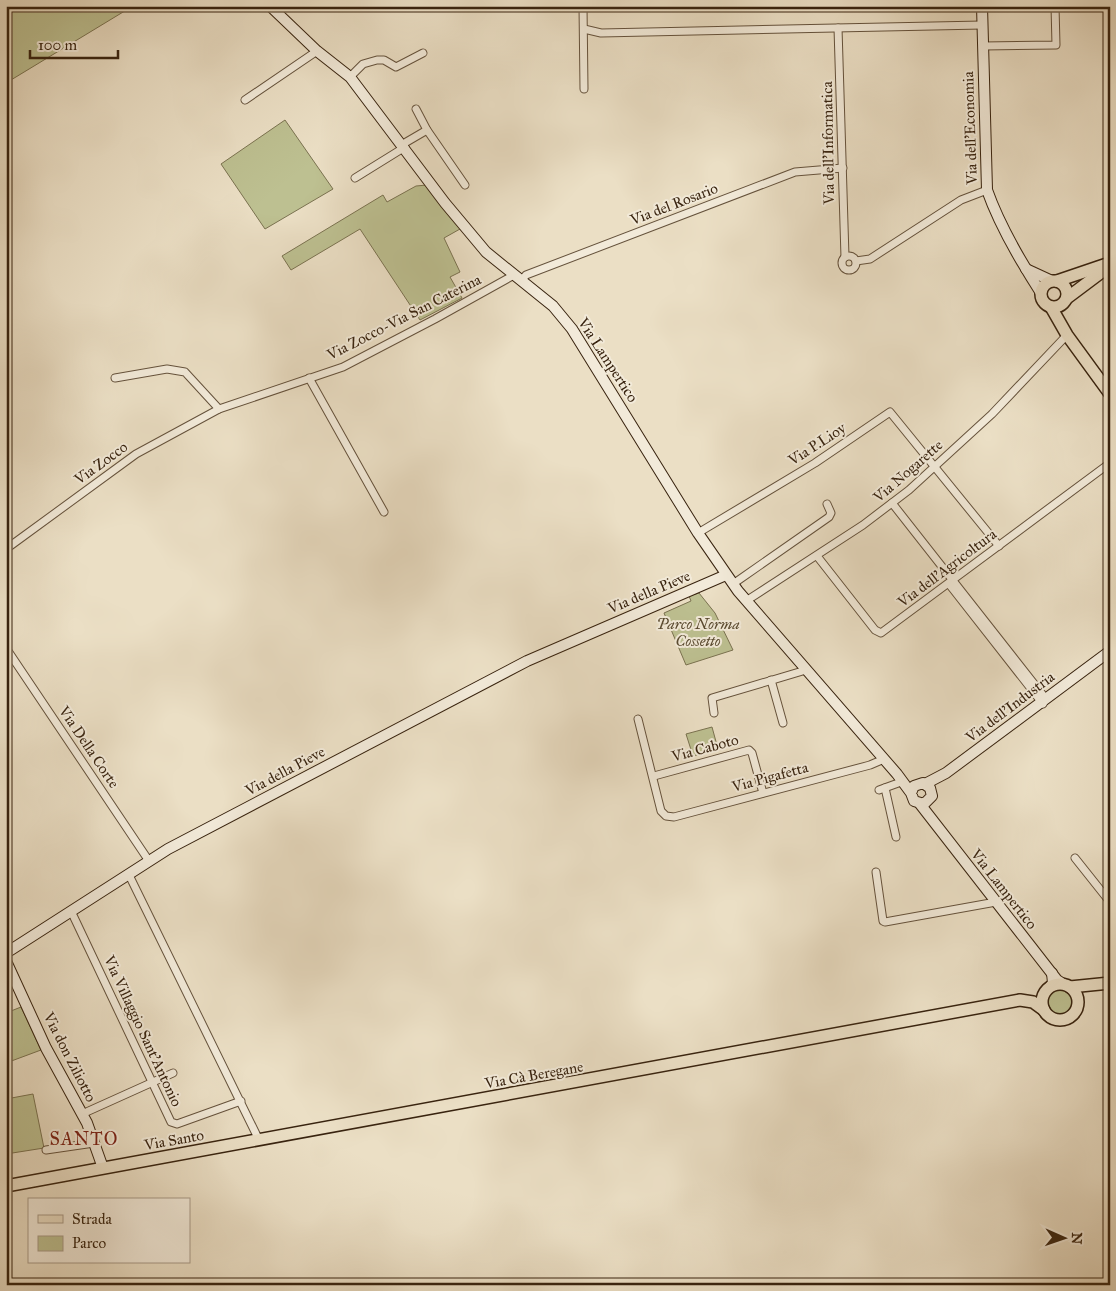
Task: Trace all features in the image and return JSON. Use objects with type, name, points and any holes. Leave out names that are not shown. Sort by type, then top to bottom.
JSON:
[{"type":"main road","points":[[1110,265],[1059,307],[1051,307],[1044,303],[1041,293],[1045,285],[1110,265]]},
{"type":"main road","points":[[1054,281],[1067,290],[1067,335]]},
{"type":"main road","points":[[1051,307],[1067,335],[1110,394]]},
{"type":"main road","points":[[1044,1010],[1042,1000],[1048,989],[1105,984]]},
{"type":"main road","points":[[1020,1000],[1033,1002],[1051,1017],[1061,1020],[1071,1017],[1085,994],[1105,984]]},
{"type":"main road","points":[[1067,986],[1078,1000],[1077,1010]]},
{"type":"main road","name":"Via Cà Beregane","points":[[259,1140],[1020,1000],[1048,989]]},
{"type":"main road","name":"Via Santo","points":[[6,1186],[259,1140]]},
{"type":"street","name":"Via Lampertico","points":[[270,6],[317,51],[350,77],[465,228],[486,252],[553,306],[572,329],[698,533],[733,584],[884,759],[911,792],[913,799],[927,799]]},
{"type":"street","points":[[583,6],[584,89]]},
{"type":"street","name":"Via dell'Economia","points":[[982,6],[987,190],[1026,269],[1041,293]]},
{"type":"street","points":[[983,46],[1056,45],[1054,6]]},
{"type":"street","points":[[584,28],[601,32],[982,25]]},
{"type":"street","name":"Via dell'Informatica","points":[[838,28],[845,257]]},
{"type":"street","points":[[245,100],[317,51]]},
{"type":"street","points":[[350,77],[368,63],[384,60],[396,67],[423,53]]},
{"type":"street","points":[[416,109],[427,130],[465,186]]},
{"type":"street","points":[[355,178],[427,130]]},
{"type":"street","name":"Via del Rosario","points":[[518,278],[795,172],[843,168]]},
{"type":"street","points":[[856,262],[870,259],[961,200],[987,190]]},
{"type":"street","points":[[852,256],[856,262],[853,270],[846,270],[842,263],[845,257],[852,256]]},
{"type":"street","points":[[1026,269],[1054,281]]},
{"type":"street","name":"Via Zocco-Via San Caterina","points":[[219,409],[344,367],[518,278]]},
{"type":"street","name":"Via Nogarette","points":[[746,601],[817,556],[892,503],[935,467],[992,414],[1067,335]]},
{"type":"street","points":[[115,378],[167,369],[185,372],[219,409]]},
{"type":"street","points":[[309,378],[384,512]]},
{"type":"street","name":"Via Zocco","points":[[6,550],[128,459],[219,409]]},
{"type":"street","name":"Via P.Lioy","points":[[698,533],[815,463],[890,412],[935,467]]},
{"type":"street","name":"Via dell'Agricoltura","points":[[817,556],[875,630],[881,633],[951,583],[1110,463]]},
{"type":"street","points":[[935,467],[999,546]]},
{"type":"street","points":[[892,503],[951,583],[1045,702]]},
{"type":"street","points":[[733,584],[829,517],[832,513],[827,504]]},
{"type":"street","name":"Via della Pieve","points":[[129,875],[168,849],[527,660],[726,574]]},
{"type":"street","name":"Via Della Corte","points":[[6,648],[149,862]]},
{"type":"street","name":"Via dell'Industria","points":[[927,799],[949,777],[1110,651]]},
{"type":"street","name":"Via dell'Industria","points":[[922,784],[946,774],[1110,656]]},
{"type":"street","points":[[714,713],[712,698],[806,670]]},
{"type":"street","points":[[771,680],[783,722]]},
{"type":"street","points":[[638,719],[654,776]]},
{"type":"street","name":"Via Caboto","points":[[654,776],[749,750],[752,753],[763,793]]},
{"type":"street","name":"Via Pigafetta","points":[[654,776],[663,814],[674,817],[884,759]]},
{"type":"street","name":"Via Lampertico","points":[[899,778],[922,784],[933,823],[1052,973],[1067,986]]},
{"type":"street","points":[[896,837],[882,789],[899,778]]},
{"type":"street","points":[[911,792],[922,784]]},
{"type":"street","points":[[1075,858],[1110,902]]},
{"type":"street","points":[[876,872],[883,921],[886,922],[996,902]]},
{"type":"street","points":[[6,953],[129,875],[259,1140]]},
{"type":"street","name":"Via Villaggio Sant'Antonio","points":[[71,911],[171,1122],[177,1124],[241,1101]]},
{"type":"street","name":"Via don Ziliotto","points":[[6,961],[46,1048],[87,1123],[103,1168]]},
{"type":"street","points":[[1048,989],[1053,983],[1052,973]]},
{"type":"street","points":[[82,1114],[173,1073]]},
{"type":"street","points":[[46,1150],[94,1143]]},
{"type":"green space","points":[[6,6],[133,6],[6,83]]},
{"type":"green space","points":[[285,120],[333,189],[265,229],[221,164]]},
{"type":"green space","points":[[427,185],[460,229],[444,238],[460,272],[450,277],[462,298],[420,320],[360,229],[291,270],[282,256],[383,195],[387,202],[416,186]]},
{"type":"green space","name":"Parco Norma Cossetto","points":[[699,593],[715,613],[733,650],[686,665],[664,613],[691,601],[689,596]]},
{"type":"green space","points":[[712,727],[718,749],[693,756],[686,734]]},
{"type":"green space","points":[[1060,989],[1069,993],[1073,1002],[1069,1011],[1060,1015],[1051,1011],[1047,1002],[1051,993]]},
{"type":"green space","points":[[21,1007],[41,1050],[6,1063],[6,1013]]},
{"type":"green space","points":[[33,1094],[44,1148],[6,1154],[6,1099]]},
{"type":"district","name":"SANTO","points":[[84,1139]]}]
